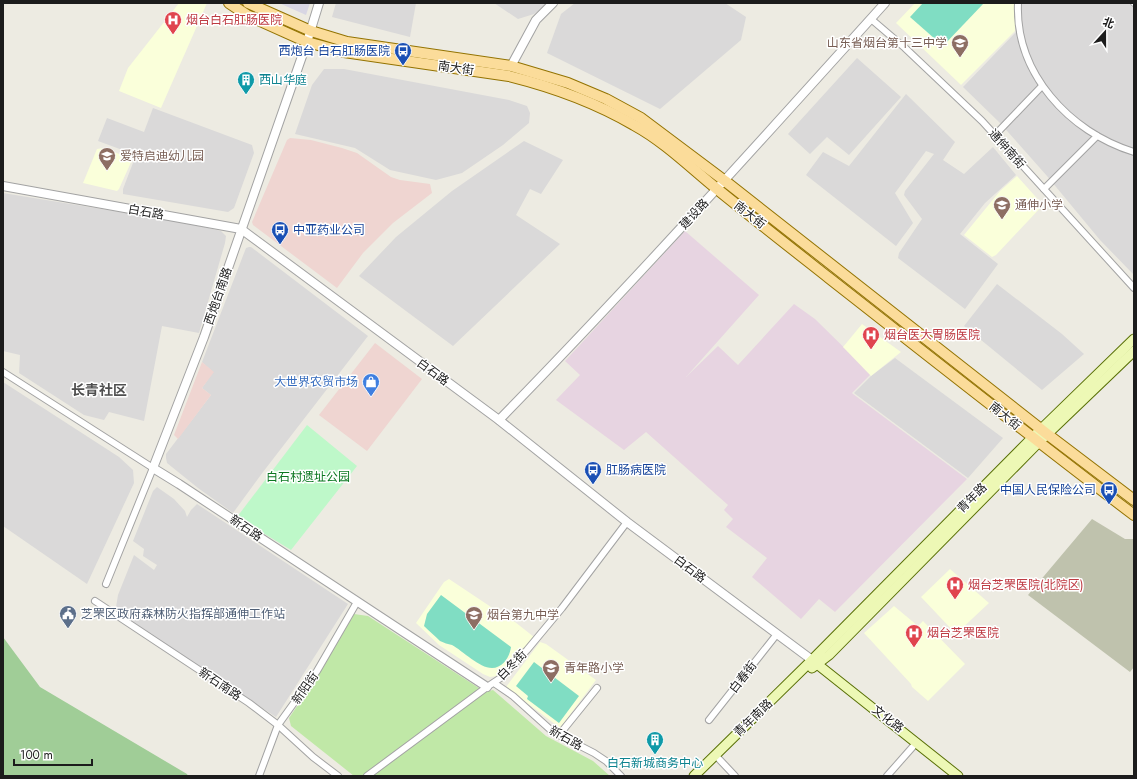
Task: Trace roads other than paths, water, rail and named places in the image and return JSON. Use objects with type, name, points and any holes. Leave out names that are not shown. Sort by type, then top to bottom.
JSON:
[{"type":"main road","name":"南大街","points":[[229,3],[247,16],[307,42],[344,52],[509,76],[565,92],[602,107],[636,125],[660,142],[717,189],[1035,440],[1134,515]]},
{"type":"main road","name":"南大街","points":[[248,3],[311,31],[347,42],[511,66],[568,83],[606,99],[641,118],[725,181],[1044,432],[1134,500]]},
{"type":"main road","name":"青年路","points":[[1044,432],[1134,339]]},
{"type":"main road","name":"青年路","points":[[815,662],[1035,440],[1134,351]]},
{"type":"main road","name":"文化路","points":[[815,662],[918,742],[958,776]]},
{"type":"main road","name":"青年南路","points":[[702,776],[815,662]]},
{"type":"main road","name":"青年南路","points":[[694,776],[815,662]]},
{"type":"street","name":"西炮台南路","points":[[106,584],[204,337],[311,31],[319,3]]},
{"type":"street","points":[[511,66],[536,20],[553,3]]},
{"type":"street","name":"建设路","points":[[499,420],[566,352],[725,181],[886,3]]},
{"type":"street","points":[[1018,3],[1017,18],[1020,38],[1028,61],[1042,86],[1065,112],[1085,129],[1122,148],[1134,152]]},
{"type":"street","name":"通伸南街","points":[[871,20],[905,48],[982,121],[1134,288]]},
{"type":"street","points":[[995,135],[1042,86]]},
{"type":"street","points":[[1044,189],[1098,136]]},
{"type":"street","name":"白石路","points":[[3,186],[241,229],[499,420],[627,522],[815,662]]},
{"type":"street","name":"新石路","points":[[3,372],[180,484],[358,602],[490,685],[513,696],[553,732],[594,753],[606,761],[621,776]]},
{"type":"street","name":"白冬街","points":[[367,776],[502,677],[562,608],[627,522]]},
{"type":"street","name":"新石南路","points":[[95,601],[249,703],[338,776]]},
{"type":"street","name":"新阳街","points":[[259,776],[278,726],[317,671],[358,602]]},
{"type":"street","name":"白春街","points":[[709,720],[777,634]]},
{"type":"street","points":[[559,735],[597,688]]},
{"type":"street","points":[[886,776],[918,742]]},
{"type":"street","points":[[719,759],[735,776]]},
{"type":"place","name":"烟台白石肛肠医院","points":[[173,35]]},
{"type":"place","name":"山东省烟台第十三中学","points":[[960,58]]},
{"type":"place","name":"西炮台 白石肛肠医院","points":[[403,66]]},
{"type":"place","name":"西山华庭","points":[[246,95]]},
{"type":"place","name":"爱特启迪幼儿园","points":[[107,171]]},
{"type":"place","name":"通伸小学","points":[[1002,220]]},
{"type":"place","name":"中亚药业公司","points":[[280,245]]},
{"type":"place","name":"烟台医大胃肠医院","points":[[871,350]]},
{"type":"place","name":"大世界农贸市场","points":[[371,397]]},
{"type":"place","name":"肛肠病医院","points":[[593,485]]},
{"type":"place","name":"中国人民保险公司","points":[[1109,505]]},
{"type":"place","name":"烟台芝罘医院(北院区)","points":[[955,600]]},
{"type":"place","name":"芝罘区政府森林防火指挥部通伸工作站","points":[[68,629]]},
{"type":"place","name":"烟台第九中学","points":[[474,630]]},
{"type":"place","name":"烟台芝罘医院","points":[[914,648]]},
{"type":"place","name":"青年路小学","points":[[551,683]]},
{"type":"place","name":"白石新城商务中心","points":[[655,755]]},
{"type":"district","name":"长青社区","points":[[99,390]]},
{"type":"park label","name":"白石村遗址公园","points":[[308,477]]}]
